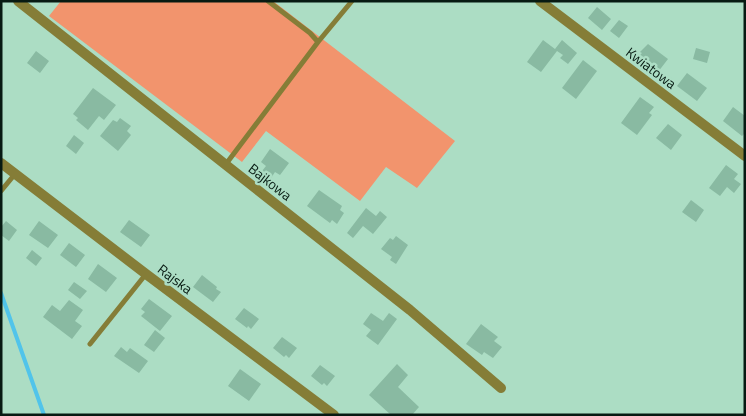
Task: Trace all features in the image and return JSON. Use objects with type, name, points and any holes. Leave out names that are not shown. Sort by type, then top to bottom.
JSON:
[{"type":"street","name":"Bajkowa","points":[[18,1],[410,310],[501,388]]},
{"type":"street","name":"Kwiatowa","points":[[540,1],[745,156]]},
{"type":"street","name":"Rajska","points":[[1,163],[334,415]]},
{"type":"lane","points":[[268,1],[310,33],[318,42]]},
{"type":"lane","points":[[226,164],[318,42],[352,1]]},
{"type":"lane","points":[[1,191],[15,174]]},
{"type":"lane","points":[[90,344],[146,274]]},
{"type":"shaded area","points":[[61,1],[273,1],[455,141],[417,188],[386,167],[360,201],[266,131],[242,162],[49,16]]},
{"type":"building","points":[[597,7],[611,19],[602,30],[588,18]]},
{"type":"building","points":[[619,20],[628,26],[619,38],[610,31]]},
{"type":"building","points":[[543,40],[555,49],[562,40],[577,53],[568,64],[560,58],[563,55],[557,51],[541,72],[527,62]]},
{"type":"building","points":[[648,44],[668,59],[658,72],[638,57]]},
{"type":"building","points":[[696,48],[710,52],[707,63],[693,59]]},
{"type":"building","points":[[36,51],[49,61],[40,73],[27,63]]},
{"type":"building","points":[[583,60],[597,71],[576,99],[562,88]]},
{"type":"building","points":[[687,73],[707,88],[697,101],[677,86]]},
{"type":"building","points":[[93,88],[116,105],[104,120],[99,116],[88,130],[76,120],[78,118],[73,114]]},
{"type":"building","points":[[640,97],[654,107],[649,113],[652,115],[637,135],[621,123]]},
{"type":"building","points":[[733,107],[745,116],[745,133],[742,136],[723,121]]},
{"type":"building","points":[[120,118],[131,126],[127,131],[131,135],[118,151],[100,136],[113,120],[117,122]]},
{"type":"building","points":[[668,124],[682,135],[671,150],[656,138]]},
{"type":"building","points":[[74,135],[84,143],[76,154],[66,146]]},
{"type":"building","points":[[270,149],[289,163],[280,175],[275,172],[271,178],[262,171],[266,166],[261,162]]},
{"type":"building","points":[[726,165],[738,174],[734,179],[741,184],[734,193],[727,187],[720,196],[709,188]]},
{"type":"building","points":[[319,190],[342,206],[340,210],[344,213],[337,224],[332,220],[330,223],[307,206]]},
{"type":"building","points":[[691,200],[704,210],[696,222],[682,212]]},
{"type":"building","points":[[366,208],[376,216],[380,211],[387,217],[373,234],[363,226],[353,238],[347,233]]},
{"type":"building","points":[[129,220],[150,235],[141,247],[120,232]]},
{"type":"building","points":[[6,221],[17,230],[9,241],[1,235],[1,227]]},
{"type":"building","points":[[39,221],[58,235],[48,248],[29,235]]},
{"type":"building","points":[[396,236],[408,245],[396,264],[390,260],[392,257],[381,249],[390,238],[393,240]]},
{"type":"building","points":[[69,243],[85,255],[76,267],[60,255]]},
{"type":"building","points":[[32,250],[42,258],[36,266],[26,258]]},
{"type":"building","points":[[98,264],[117,278],[106,292],[88,279]]},
{"type":"building","points":[[202,275],[221,292],[213,302],[193,287]]},
{"type":"building","points":[[74,282],[87,291],[80,299],[68,290]]},
{"type":"building","points":[[149,299],[172,316],[160,331],[141,316],[145,312],[141,309]]},
{"type":"building","points":[[69,300],[83,310],[75,321],[82,326],[72,339],[43,317],[52,305],[60,311]]},
{"type":"building","points":[[244,308],[259,319],[251,329],[235,319]]},
{"type":"building","points":[[371,313],[383,321],[389,313],[397,319],[378,345],[366,336],[371,330],[363,324]]},
{"type":"building","points":[[481,324],[498,337],[494,341],[502,347],[493,358],[484,352],[482,355],[466,344]]},
{"type":"building","points":[[155,330],[165,338],[154,352],[144,345]]},
{"type":"building","points":[[282,337],[297,348],[289,358],[286,355],[284,357],[273,348]]},
{"type":"building","points":[[121,347],[127,352],[130,348],[148,361],[139,373],[114,356]]},
{"type":"building","points":[[397,364],[408,375],[398,387],[419,407],[412,415],[391,415],[369,395]]},
{"type":"building","points":[[320,365],[335,376],[327,386],[324,383],[322,385],[311,376]]},
{"type":"building","points":[[240,369],[261,384],[249,401],[228,386]]},
{"type":"waterway","points":[[1,293],[44,415]]}]
